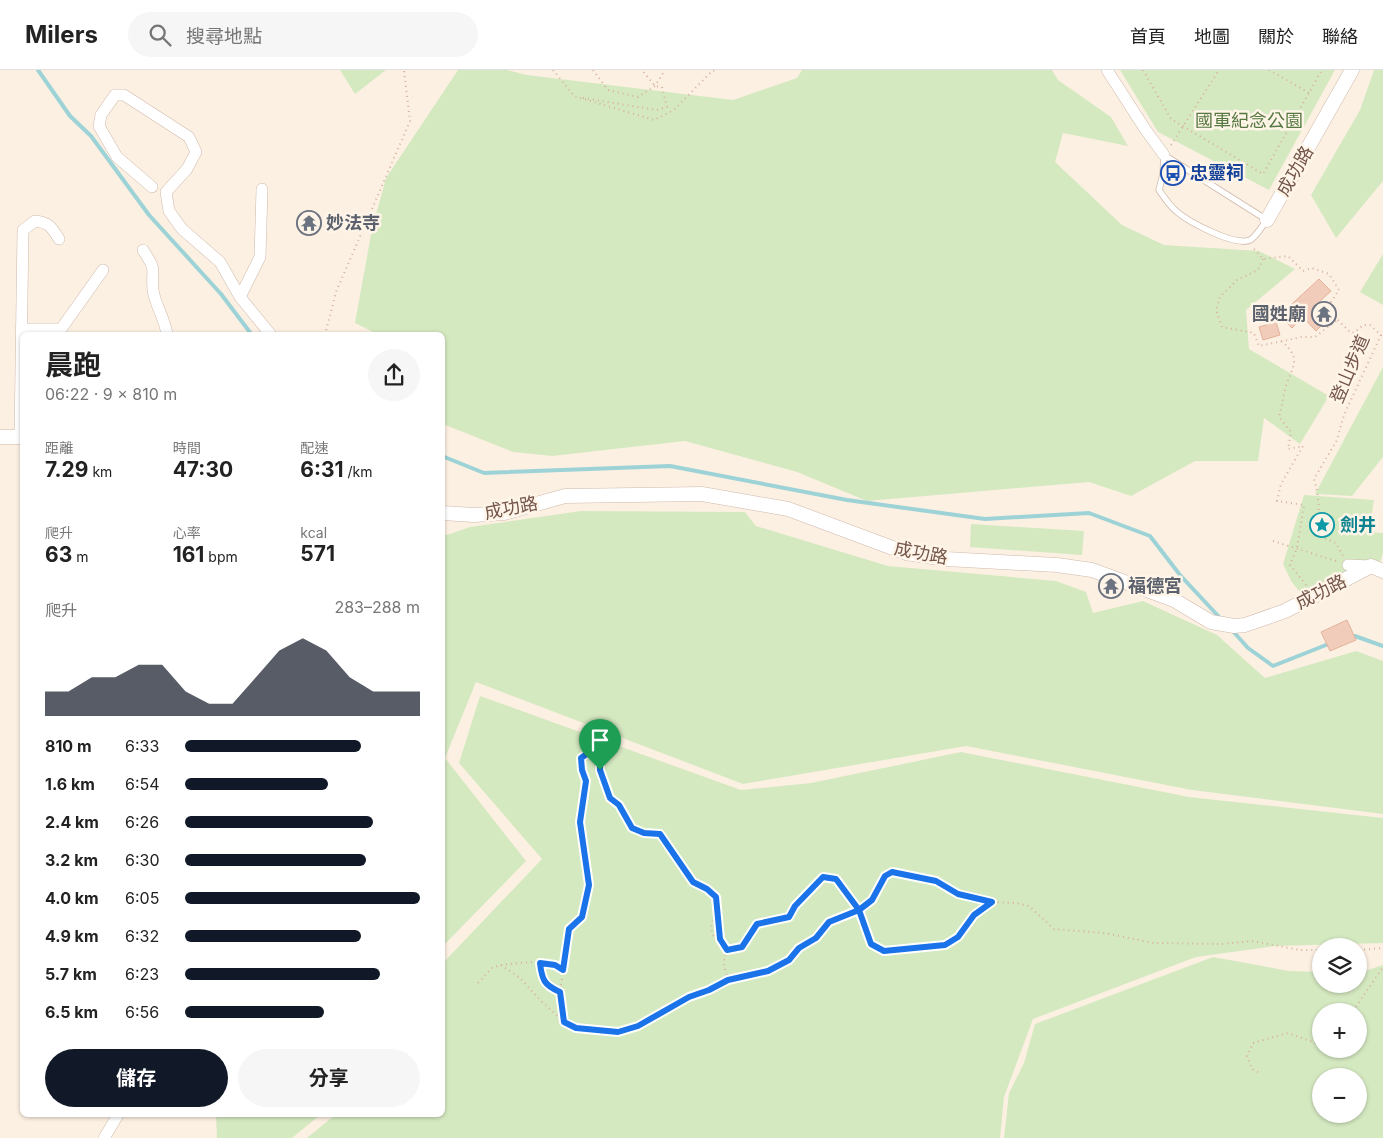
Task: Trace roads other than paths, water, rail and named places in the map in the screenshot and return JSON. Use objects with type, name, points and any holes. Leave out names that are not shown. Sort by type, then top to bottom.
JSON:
[{"type":"street","points":[[1107,70],[1164,155]]},
{"type":"street","name":"成功路","points":[[1267,220],[1352,70]]},
{"type":"street","points":[[152,186],[117,157],[99,126],[101,115],[114,95],[124,95],[189,137],[196,152],[187,169],[166,192],[170,210],[182,229],[220,262],[240,297],[269,332]]},
{"type":"street","points":[[240,297],[260,257],[262,189]]},
{"type":"street","points":[[59,239],[50,225],[43,222],[35,221],[23,230],[21,329],[61,330],[104,270]]},
{"type":"street","points":[[143,250],[154,267],[153,291],[165,321],[167,332]]},
{"type":"street","points":[[0,436],[20,437]]},
{"type":"street","name":"成功路","points":[[445,513],[474,515],[504,513],[565,496],[702,494],[788,509],[906,553],[946,559],[1057,565],[1092,570],[1174,600],[1212,622],[1234,626],[1245,625],[1285,611],[1314,595],[1377,569]]},
{"type":"street","points":[[1344,561],[1377,569]]},
{"type":"street","points":[[104,1138],[117,1117]]},
{"type":"lane","points":[[1164,155],[1267,220],[1252,239],[1237,241],[1217,235],[1177,212],[1159,190],[1163,174],[1164,155]]},
{"type":"waterway","points":[[38,70],[70,116],[91,136],[149,215],[221,294],[250,332]]},
{"type":"waterway","points":[[445,457],[484,473],[670,466],[847,500],[985,519],[1089,513],[1150,536],[1180,575],[1221,619]]},
{"type":"waterway","points":[[1231,629],[1248,648],[1273,666],[1331,643]]},
{"type":"waterway","points":[[1350,638],[1355,636],[1383,646]]},
{"type":"place","name":"忠靈祠","points":[[1173,173]]},
{"type":"place","name":"妙法寺","points":[[309,223]]},
{"type":"place","name":"國姓廟","points":[[1324,314]]},
{"type":"place","name":"劍井","points":[[1322,525]]},
{"type":"place","name":"福德宮","points":[[1111,586]]},
{"type":"park label","name":"國軍紀念公園","points":[[1249,121]]}]
